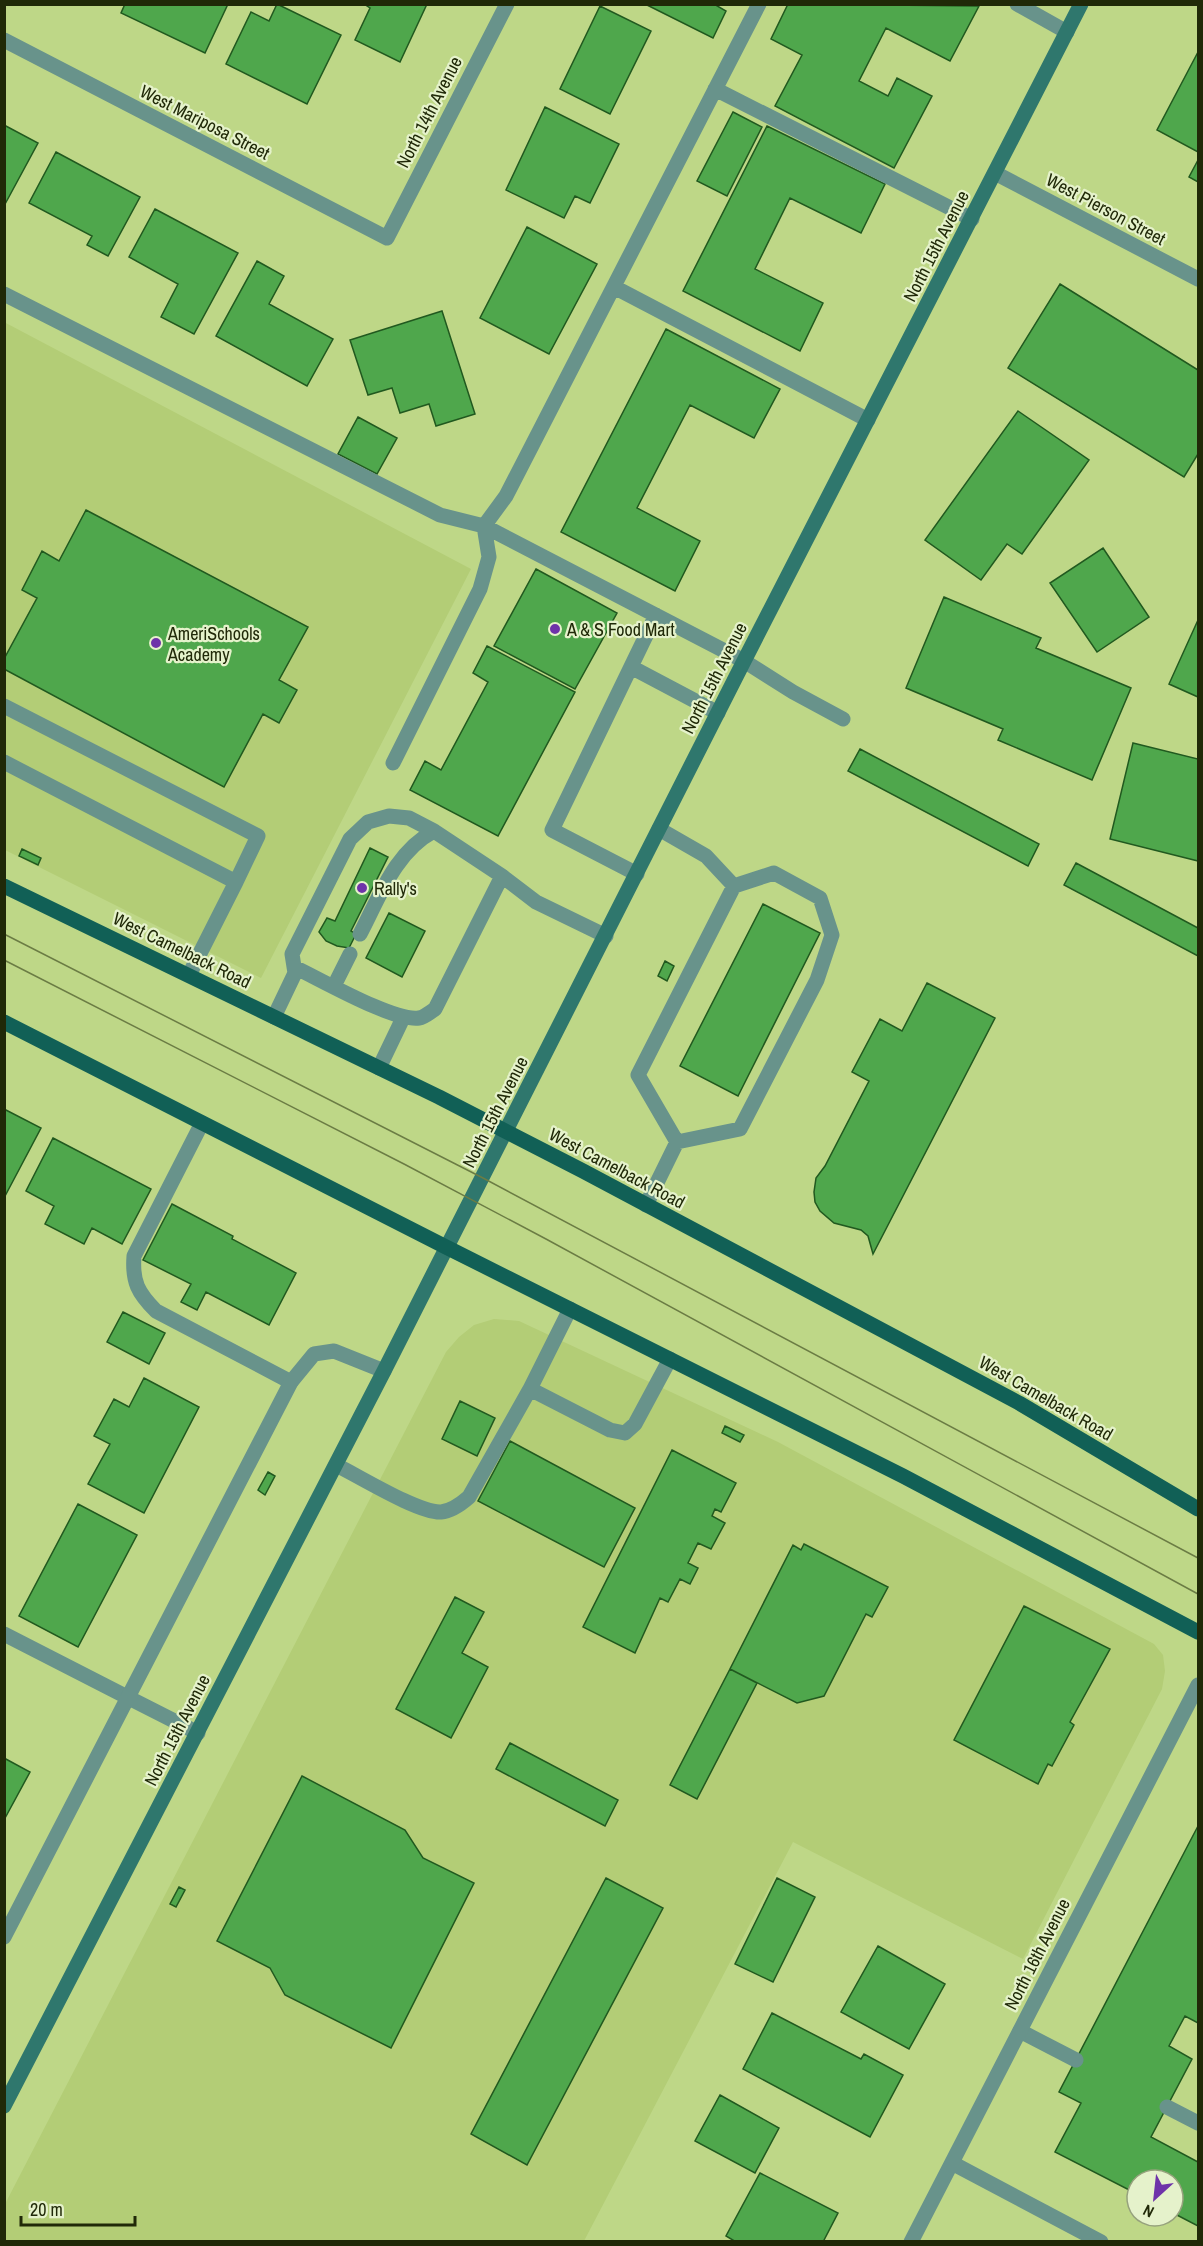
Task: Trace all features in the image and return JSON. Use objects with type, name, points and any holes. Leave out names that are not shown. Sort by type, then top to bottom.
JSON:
[{"type":"main road","name":"West Camelback Road","points":[[4,886],[379,1068],[646,1205],[1019,1403],[1198,1509]]},
{"type":"main road","points":[[4,1022],[903,1476],[1198,1632]]},
{"type":"street","name":"North 14th Avenue","points":[[387,238],[507,4]]},
{"type":"street","points":[[393,763],[480,589],[489,557],[484,526],[506,496],[759,4]]},
{"type":"street","points":[[1017,4],[1067,32]]},
{"type":"street","name":"North 15th Avenue","points":[[4,2106],[336,1465],[1081,4]]},
{"type":"street","name":"West Mariposa Street","points":[[4,40],[387,238]]},
{"type":"street","points":[[716,89],[972,219]]},
{"type":"street","name":"West Pierson Street","points":[[996,173],[1198,279]]},
{"type":"street","points":[[614,287],[868,420]]},
{"type":"street","points":[[4,294],[440,515],[484,526],[744,661],[793,693],[843,719]]},
{"type":"street","points":[[637,874],[552,830],[656,615]]},
{"type":"street","points":[[631,666],[718,713]]},
{"type":"street","points":[[4,706],[258,836],[189,975]]},
{"type":"street","points":[[4,762],[236,882]]},
{"type":"street","points":[[274,1017],[295,973],[292,954],[350,839],[369,822],[389,816],[409,818],[434,831],[502,876],[536,902],[606,936]]},
{"type":"street","points":[[659,829],[706,856],[734,886]]},
{"type":"street","points":[[360,934],[401,857],[421,838],[434,831]]},
{"type":"street","points":[[774,873],[820,898],[832,935],[817,980],[740,1129],[677,1142],[638,1075],[734,886],[774,873]]},
{"type":"street","points":[[294,967],[381,1010],[403,1018],[421,1018],[435,1008],[502,876]]},
{"type":"street","points":[[334,986],[350,954]]},
{"type":"street","points":[[379,1068],[403,1018]]},
{"type":"street","points":[[202,1123],[134,1256],[133,1273],[136,1284],[143,1298],[156,1311],[291,1383]]},
{"type":"street","points":[[646,1205],[677,1142]]},
{"type":"street","points":[[336,1465],[424,1510],[442,1512],[457,1507],[469,1497],[530,1389],[570,1309]]},
{"type":"street","points":[[4,1937],[9,1916],[129,1698],[291,1383],[314,1354],[334,1351],[384,1371]]},
{"type":"street","points":[[530,1389],[610,1430],[625,1433],[635,1424],[670,1359]]},
{"type":"street","points":[[4,1634],[198,1733]]},
{"type":"street","name":"North 16th Avenue","points":[[911,2241],[1198,1685]]},
{"type":"street","points":[[1020,2031],[1076,2060]]},
{"type":"street","points":[[1167,2106],[1198,2123]]},
{"type":"street","points":[[952,2163],[1101,2241]]},
{"type":"shaded area","points":[[4,322],[471,569],[261,978],[5,850]]},
{"type":"shaded area","points":[[494,1319],[519,1321],[778,1442],[1154,1644],[1163,1655],[1165,1671],[1162,1689],[1023,1959],[793,1842],[584,2241],[5,2241],[4,2206],[446,1352],[474,1325]]},
{"type":"building","points":[[125,4],[228,4],[205,53],[121,13]]},
{"type":"building","points":[[277,4],[341,35],[307,104],[226,64],[251,12],[269,21]]},
{"type":"building","points":[[364,4],[427,4],[400,62],[355,40],[370,8]]},
{"type":"building","points":[[645,4],[714,4],[726,11],[713,38]]},
{"type":"building","points":[[788,4],[979,6],[950,61],[886,28],[859,81],[888,96],[897,78],[932,96],[894,168],[775,106],[802,55],[771,39]]},
{"type":"building","points":[[600,6],[651,31],[610,114],[560,89]]},
{"type":"building","points":[[1198,52],[1198,152],[1157,130]]},
{"type":"building","points":[[545,107],[619,144],[590,203],[575,196],[564,218],[506,190]]},
{"type":"building","points":[[733,112],[762,127],[727,196],[697,181]]},
{"type":"building","points":[[4,125],[38,143],[4,206]]},
{"type":"building","points":[[767,126],[885,184],[861,233],[790,198],[755,269],[823,303],[800,351],[683,291]]},
{"type":"building","points":[[56,152],[140,197],[108,256],[87,245],[92,236],[29,203]]},
{"type":"building","points":[[1198,160],[1198,182],[1189,177]]},
{"type":"building","points":[[155,209],[238,253],[194,334],[161,317],[178,284],[129,257]]},
{"type":"building","points":[[527,227],[597,264],[549,354],[480,318]]},
{"type":"building","points":[[257,261],[284,276],[269,304],[333,339],[307,386],[216,336]]},
{"type":"building","points":[[1060,284],[1198,370],[1198,454],[1184,477],[1008,368]]},
{"type":"building","points":[[442,311],[475,414],[436,426],[429,404],[400,413],[392,388],[368,395],[350,340]]},
{"type":"building","points":[[666,329],[780,389],[754,438],[690,405],[637,508],[700,541],[675,591],[561,532]]},
{"type":"building","points":[[1018,411],[1089,460],[1022,554],[1007,544],[981,580],[925,540]]},
{"type":"building","points":[[358,417],[397,438],[377,474],[338,454]]},
{"type":"building","name":"AmeriSchools Academy","points":[[86,510],[308,627],[279,680],[297,690],[279,723],[263,714],[224,787],[4,669],[4,659],[37,598],[22,590],[42,551],[59,561]]},
{"type":"building","points":[[1103,548],[1149,617],[1097,652],[1050,583]]},
{"type":"building","name":"A & S Food Mart","points":[[536,569],[617,613],[575,689],[494,646]]},
{"type":"building","points":[[944,597],[1041,638],[1036,648],[1131,688],[1092,780],[998,740],[1003,729],[906,688]]},
{"type":"building","points":[[1198,620],[1198,697],[1169,684]]},
{"type":"building","points":[[487,646],[575,692],[498,836],[410,790],[425,761],[441,770],[488,682],[473,673]]},
{"type":"building","points":[[1133,743],[1198,759],[1198,861],[1110,839]]},
{"type":"building","points":[[860,749],[1039,844],[1028,866],[848,771]]},
{"type":"building","name":"Rally's","points":[[370,848],[388,857],[351,931],[356,934],[349,948],[337,946],[326,941],[319,932],[327,918],[335,921]]},
{"type":"building","points":[[22,849],[41,858],[38,865],[19,856]]},
{"type":"building","points":[[1076,863],[1198,928],[1198,956],[1064,885]]},
{"type":"building","points":[[763,904],[820,933],[738,1096],[680,1066]]},
{"type":"building","points":[[389,913],[425,931],[402,977],[366,958]]},
{"type":"building","points":[[665,961],[674,966],[667,981],[658,976]]},
{"type":"building","points":[[927,983],[995,1018],[873,1254],[868,1236],[861,1230],[834,1223],[820,1211],[815,1202],[816,1178],[825,1166],[869,1081],[852,1072],[880,1019],[902,1031]]},
{"type":"building","points":[[4,1109],[41,1128],[4,1198]]},
{"type":"building","points":[[53,1138],[151,1189],[122,1244],[92,1228],[84,1244],[45,1224],[54,1206],[26,1191]]},
{"type":"building","points":[[172,1204],[296,1273],[269,1325],[206,1292],[197,1310],[181,1302],[191,1284],[143,1260]]},
{"type":"building","points":[[123,1312],[165,1333],[149,1364],[107,1342]]},
{"type":"building","points":[[144,1378],[199,1407],[144,1513],[88,1484],[110,1444],[94,1436],[114,1399],[129,1407]]},
{"type":"building","points":[[460,1401],[495,1418],[477,1456],[442,1439]]},
{"type":"building","points":[[725,1426],[744,1435],[740,1442],[722,1433]]},
{"type":"building","points":[[510,1441],[635,1508],[604,1567],[478,1501]]},
{"type":"building","points":[[672,1450],[736,1483],[721,1512],[715,1509],[712,1516],[725,1523],[711,1549],[698,1543],[688,1563],[698,1568],[690,1584],[680,1579],[668,1602],[660,1598],[635,1653],[583,1627]]},
{"type":"building","points":[[268,1472],[275,1476],[265,1495],[258,1490]]},
{"type":"building","points":[[78,1504],[137,1535],[78,1647],[19,1616]]},
{"type":"building","points":[[804,1544],[888,1587],[872,1617],[866,1614],[824,1696],[797,1703],[730,1669],[793,1545],[801,1550]]},
{"type":"building","points":[[455,1597],[484,1612],[462,1653],[488,1667],[451,1738],[396,1709]]},
{"type":"building","points":[[1024,1606],[1110,1649],[1070,1722],[1074,1725],[1052,1766],[1048,1764],[1038,1784],[954,1740]]},
{"type":"building","points":[[730,1669],[757,1683],[697,1799],[670,1785]]},
{"type":"building","points":[[510,1743],[618,1800],[605,1826],[496,1769]]},
{"type":"building","points":[[4,1758],[30,1772],[4,1820]]},
{"type":"building","points":[[302,1776],[405,1830],[423,1858],[474,1883],[391,2048],[285,1995],[270,1968],[217,1941]]},
{"type":"building","points":[[1198,1826],[1198,2023],[1185,2016],[1169,2046],[1192,2059],[1151,2137],[1198,2162],[1198,2226],[1185,2219],[1185,2168],[1125,2168],[1125,2188],[1055,2152],[1081,2103],[1059,2092]]},
{"type":"building","points":[[606,1878],[663,1908],[527,2165],[471,2134]]},
{"type":"building","points":[[777,1878],[815,1897],[773,1982],[735,1964]]},
{"type":"building","points":[[179,1887],[185,1890],[176,1907],[170,1904]]},
{"type":"building","points":[[878,1946],[945,1984],[909,2049],[841,2012]]},
{"type":"building","points":[[772,2013],[861,2059],[864,2054],[903,2075],[870,2137],[743,2069]]},
{"type":"building","points":[[720,2095],[779,2128],[755,2173],[695,2141]]},
{"type":"building","points":[[760,2173],[838,2213],[823,2242],[736,2242],[726,2236]]},
{"type":"tram line","points":[[4,934],[483,1178],[1198,1558]]},
{"type":"tram line","points":[[4,960],[546,1239],[1198,1594]]},
{"type":"place","name":"A & S Food Mart","points":[[555,629]]},
{"type":"place","name":"AmeriSchools Academy","points":[[156,643]]},
{"type":"place","name":"Rally's","points":[[362,888]]}]
